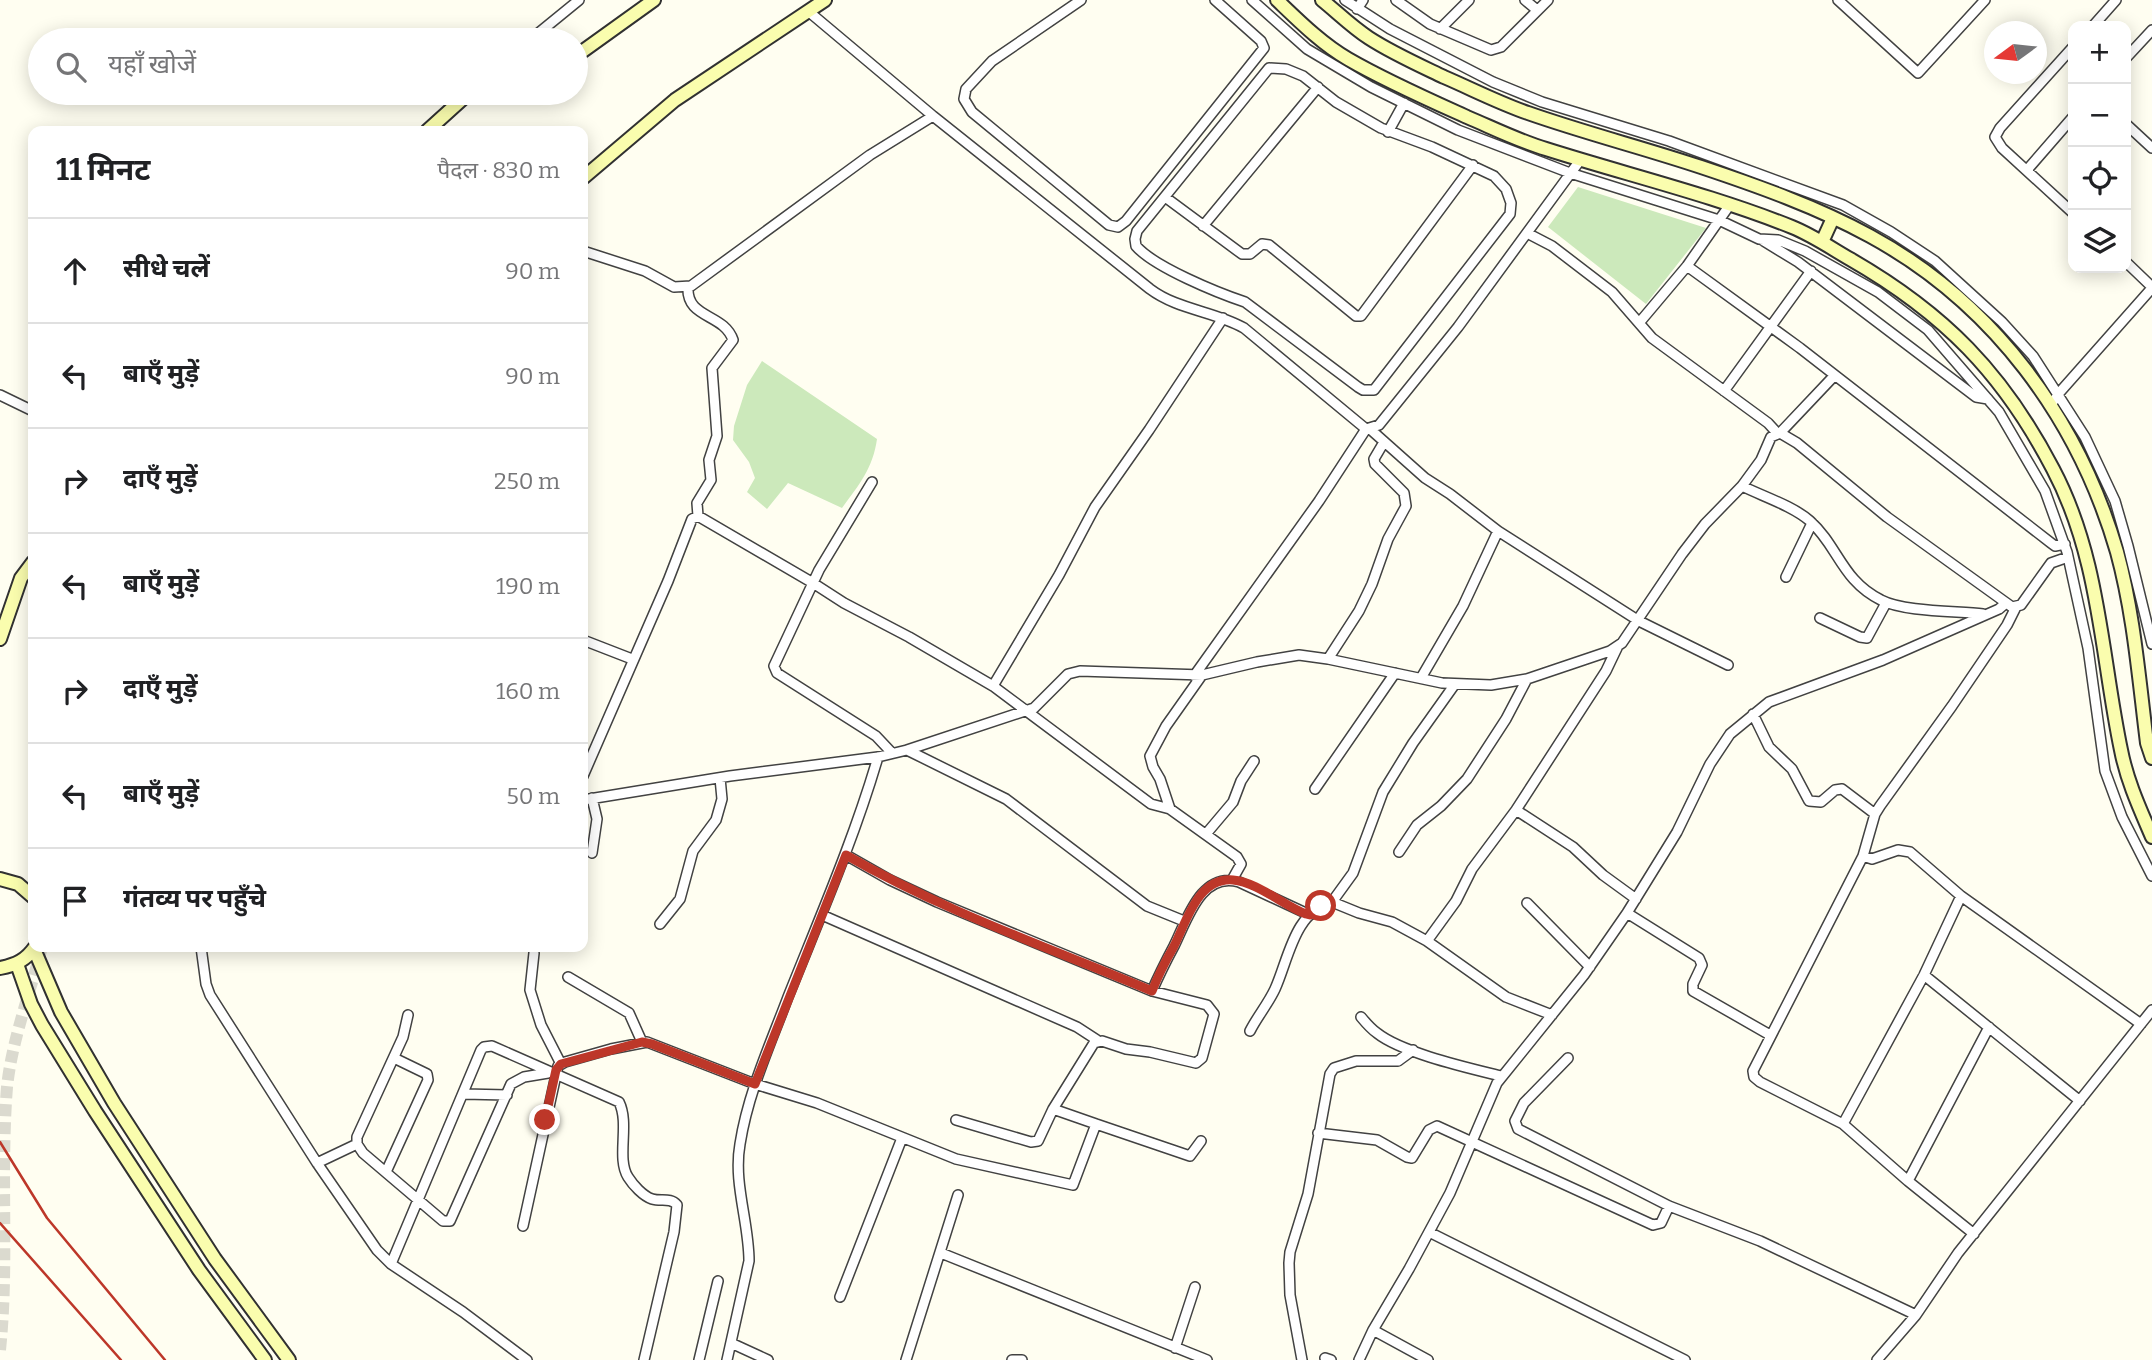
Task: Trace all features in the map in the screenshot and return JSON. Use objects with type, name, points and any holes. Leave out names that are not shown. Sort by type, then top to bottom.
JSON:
[{"type":"street","points":[[545,28],[579,0]]},
{"type":"street","points":[[588,47],[654,0]]},
{"type":"street","points":[[588,174],[675,100],[825,0]]},
{"type":"street","points":[[1081,0],[992,61],[966,89],[964,99],[972,112],[1027,160],[1109,225],[1118,227],[1126,221],[1264,48],[1261,41],[1215,0]]},
{"type":"street","points":[[1252,0],[1307,49],[1458,130],[1570,173],[1719,220],[1759,239],[1811,271],[1976,397],[1988,399]]},
{"type":"street","points":[[1277,0],[1346,58],[1374,74],[1498,131],[1544,149],[1794,228],[1885,279],[1920,304],[1956,336],[2005,389],[2053,470],[2074,518],[2092,577],[2121,752],[2132,790],[2152,837]]},
{"type":"street","points":[[1322,0],[1368,37],[1480,93],[1525,112],[1702,167],[1819,211],[1870,236],[1983,311],[2051,405],[2082,461],[2103,510],[2117,554],[2133,633],[2147,743],[2152,758]]},
{"type":"street","points":[[1345,0],[1436,54],[1493,82],[1542,102],[1669,141],[1843,205],[1935,261],[1983,311],[2034,356],[2085,438],[2115,501],[2152,644]]},
{"type":"street","points":[[1357,9],[1363,0]]},
{"type":"street","points":[[1396,0],[1440,29],[1485,48],[1496,49],[1548,0]]},
{"type":"street","points":[[1440,29],[1469,0]]},
{"type":"street","points":[[1525,0],[1536,10]]},
{"type":"street","points":[[1838,0],[1918,73],[1984,0]]},
{"type":"street","points":[[2097,21],[2116,0]]},
{"type":"street","points":[[808,11],[933,116],[1160,296],[1244,328],[1424,478],[1450,494],[1498,531],[1639,621],[1728,665]]},
{"type":"street","points":[[2131,53],[2152,30]]},
{"type":"street","points":[[2068,53],[2000,128],[1995,137],[1997,143],[2070,210]]},
{"type":"street","points":[[1286,69],[1318,87],[1336,102],[1388,132],[1425,144],[1494,176],[1503,184],[1511,203],[1510,214],[1378,387],[1368,391],[1358,387],[1245,302],[1223,295],[1170,270],[1140,250],[1135,239],[1137,231],[1266,70],[1286,69]]},
{"type":"street","points":[[1203,226],[1318,87]]},
{"type":"street","points":[[1388,132],[1404,103]]},
{"type":"street","points":[[433,126],[456,105]]},
{"type":"street","points":[[588,253],[645,271],[674,287],[688,287],[870,155],[933,116]]},
{"type":"street","points":[[2027,170],[2068,123]]},
{"type":"street","points":[[2131,129],[2152,148]]},
{"type":"street","points":[[1170,809],[1150,756],[1198,676],[1368,429],[1379,425],[1458,327],[1581,159]]},
{"type":"street","points":[[1165,197],[1242,254],[1250,254],[1262,244],[1269,246],[1356,316],[1361,316],[1473,165]]},
{"type":"street","points":[[1639,323],[1687,266],[1728,205]]},
{"type":"street","points":[[1798,262],[1833,218]]},
{"type":"street","points":[[1527,233],[1552,247],[1612,292],[1653,338],[1779,433],[1797,443],[1887,517],[2006,603],[2016,607]]},
{"type":"street","points":[[1759,239],[1778,240],[1805,251],[1878,292],[1928,330],[2003,419],[2045,491],[2065,544],[2088,648],[2105,771],[2122,817],[2152,876]]},
{"type":"street","points":[[1687,266],[2055,546],[2065,544]]},
{"type":"street","points":[[2051,405],[2152,287],[2131,267]]},
{"type":"street","points":[[1724,391],[1811,271]]},
{"type":"street","points":[[688,287],[687,297],[692,306],[720,323],[730,332],[733,340],[712,368],[717,436],[709,460],[711,480],[697,503],[698,516]]},
{"type":"street","points":[[993,686],[1059,575],[1095,507],[1223,318]]},
{"type":"street","points":[[1427,941],[1452,908],[1472,869],[1516,810],[1606,671],[1616,648],[1639,621],[1682,554],[1705,524],[1742,486],[1761,460],[1768,441],[1834,376]]},
{"type":"street","points":[[0,395],[28,409]]},
{"type":"street","points":[[1328,659],[1359,611],[1388,539],[1406,506],[1404,493],[1375,464],[1374,459],[1384,442]]},
{"type":"street","points":[[872,482],[813,583],[774,662],[775,670],[876,736],[892,753]]},
{"type":"street","points":[[1742,486],[1807,518],[1825,537],[1844,569],[1868,592],[1886,603],[1985,614]]},
{"type":"street","points":[[698,516],[844,603],[909,636],[993,686],[1151,804],[1170,809],[1240,860],[1240,867],[1232,880]]},
{"type":"street","points":[[588,753],[668,581],[692,519],[698,516]]},
{"type":"street","points":[[1786,577],[1812,523]]},
{"type":"street","points":[[1421,678],[1462,606],[1498,531]]},
{"type":"street","points":[[1974,1234],[1843,1124],[1754,1077],[1754,1065],[1863,856],[1875,814],[2007,625],[2016,607],[2021,605],[2051,563],[2068,557]]},
{"type":"street","points":[[0,639],[21,578],[28,569]]},
{"type":"street","points":[[1821,618],[1867,638],[1886,603]]},
{"type":"street","points":[[1359,1360],[1464,1162],[1501,1076],[1519,1058],[1590,967],[1627,913],[1677,832],[1713,758],[1730,734],[1769,702],[1883,660],[2006,603]]},
{"type":"street","points":[[588,642],[632,659]]},
{"type":"street","points":[[588,799],[878,757],[907,750],[1027,711],[1040,704],[1074,672],[1198,676],[1293,655],[1328,659],[1455,684],[1497,685],[1527,678],[1616,648]]},
{"type":"street","points":[[1315,789],[1395,673]]},
{"type":"street","points":[[1399,852],[1417,825],[1441,806],[1467,779],[1506,719],[1527,678]]},
{"type":"street","points":[[1250,1031],[1273,993],[1300,925],[1321,906],[1332,902],[1353,873],[1383,792],[1413,743],[1455,684]]},
{"type":"street","points":[[1753,714],[1769,747],[1792,769],[1809,801],[1821,802],[1835,790],[1842,789],[1875,814]]},
{"type":"street","points":[[907,750],[1006,799],[1147,906],[1184,921]]},
{"type":"street","points":[[727,1360],[749,1261],[738,1162],[755,1084],[846,855],[878,757]]},
{"type":"street","points":[[1206,834],[1233,802],[1241,781],[1254,761]]},
{"type":"street","points":[[660,924],[680,899],[693,851],[716,820],[722,799],[720,778]]},
{"type":"street","points":[[588,801],[597,819],[592,853]]},
{"type":"street","points":[[1516,810],[1573,847],[1603,875],[1636,899]]},
{"type":"street","points":[[1863,856],[1872,859],[1898,850],[1910,852],[1961,896],[2141,1024]]},
{"type":"street","points":[[822,915],[1077,1027],[1097,1040],[1126,1049],[1200,1062],[1214,1014],[1207,1005],[1152,991],[937,902],[846,855]]},
{"type":"street","points":[[0,879],[18,884],[28,893]]},
{"type":"street","points":[[1152,991],[1184,921],[1197,899],[1212,885],[1232,880],[1310,915]]},
{"type":"street","points":[[1843,1124],[1924,975],[1961,896]]},
{"type":"street","points":[[1332,902],[1392,922],[1427,941],[1506,997],[1552,1015]]},
{"type":"street","points":[[1527,903],[1590,967]]},
{"type":"street","points":[[1627,913],[1699,958],[1703,965],[1693,984],[1693,991],[1770,1035]]},
{"type":"street","points":[[0,968],[17,964],[30,952]]},
{"type":"street","points":[[37,952],[61,1012],[114,1103],[215,1259],[289,1360]]},
{"type":"street","points":[[202,952],[205,984],[210,995],[317,1163],[377,1250],[391,1264],[463,1312],[527,1360]]},
{"type":"street","points":[[534,953],[530,990],[541,1025],[561,1064]]},
{"type":"street","points":[[17,964],[31,1004],[42,1025],[95,1111],[199,1270],[265,1360]]},
{"type":"street","points":[[1924,975],[2080,1101]]},
{"type":"street","points":[[568,977],[628,1013],[642,1042]]},
{"type":"street","points":[[1877,1360],[1916,1315],[1958,1254],[2152,1010]]},
{"type":"street","points":[[408,1015],[403,1037],[357,1137],[357,1144],[363,1153],[443,1221],[450,1221],[511,1084],[518,1079],[552,1074]]},
{"type":"street","points":[[1361,1017],[1382,1036],[1413,1050],[1501,1076]]},
{"type":"street","points":[[1908,1181],[1989,1027]]},
{"type":"street","points":[[956,1119],[1035,1142],[1040,1139],[1053,1109],[1097,1040]]},
{"type":"street","points":[[523,1226],[552,1074],[561,1064],[642,1042],[755,1084],[817,1103],[956,1160],[1073,1185],[1096,1124]]},
{"type":"street","points":[[391,1264],[481,1050],[488,1046],[620,1102],[623,1112],[624,1165],[628,1178],[650,1198],[671,1200],[677,1205],[674,1232],[644,1360]]},
{"type":"street","points":[[1302,1360],[1290,1295],[1290,1252],[1308,1194],[1330,1074],[1334,1068],[1356,1061],[1398,1060],[1413,1050]]},
{"type":"street","points":[[386,1172],[428,1080],[427,1074],[394,1058]]},
{"type":"street","points":[[1568,1058],[1524,1103],[1515,1121],[1518,1129],[1669,1206],[1760,1241],[1916,1315]]},
{"type":"street","points":[[464,1094],[507,1095]]},
{"type":"street","points":[[1053,1109],[1190,1156],[1201,1141]]},
{"type":"street","points":[[1318,1133],[1377,1140],[1409,1158],[1414,1156],[1429,1130],[1437,1126],[1653,1225],[1661,1223],[1669,1206]]},
{"type":"street","points":[[840,1297],[902,1138]]},
{"type":"street","points":[[317,1163],[357,1144]]},
{"type":"street","points":[[906,1360],[958,1195]]},
{"type":"street","points":[[1429,1232],[1685,1360]]},
{"type":"street","points":[[941,1253],[1207,1360]]},
{"type":"street","points":[[699,1360],[719,1281]]},
{"type":"street","points":[[1175,1348],[1195,1287]]},
{"type":"street","points":[[1373,1330],[1428,1360]]},
{"type":"street","points":[[731,1343],[768,1360]]},
{"type":"street","points":[[1012,1360],[1022,1360]]},
{"type":"green space","points":[[1578,187],[1706,228],[1646,304],[1548,227]]},
{"type":"green space","points":[[762,361],[877,439],[869,468],[842,508],[788,483],[767,509],[747,492],[755,478],[749,462],[733,440],[734,426],[747,385]]},
{"type":"tunnel","points":[[0,1350],[4,1285],[7,1087],[17,1034],[41,952]]},
{"type":"railway","points":[[0,1142],[47,1218],[165,1360]]},
{"type":"railway","points":[[0,1223],[121,1360]]},
{"type":"route","points":[[545,1120],[558,1066],[642,1042],[755,1084],[846,855],[937,902],[1152,991],[1187,915],[1197,899],[1212,885],[1232,880],[1243,883],[1310,915],[1321,906]]}]
